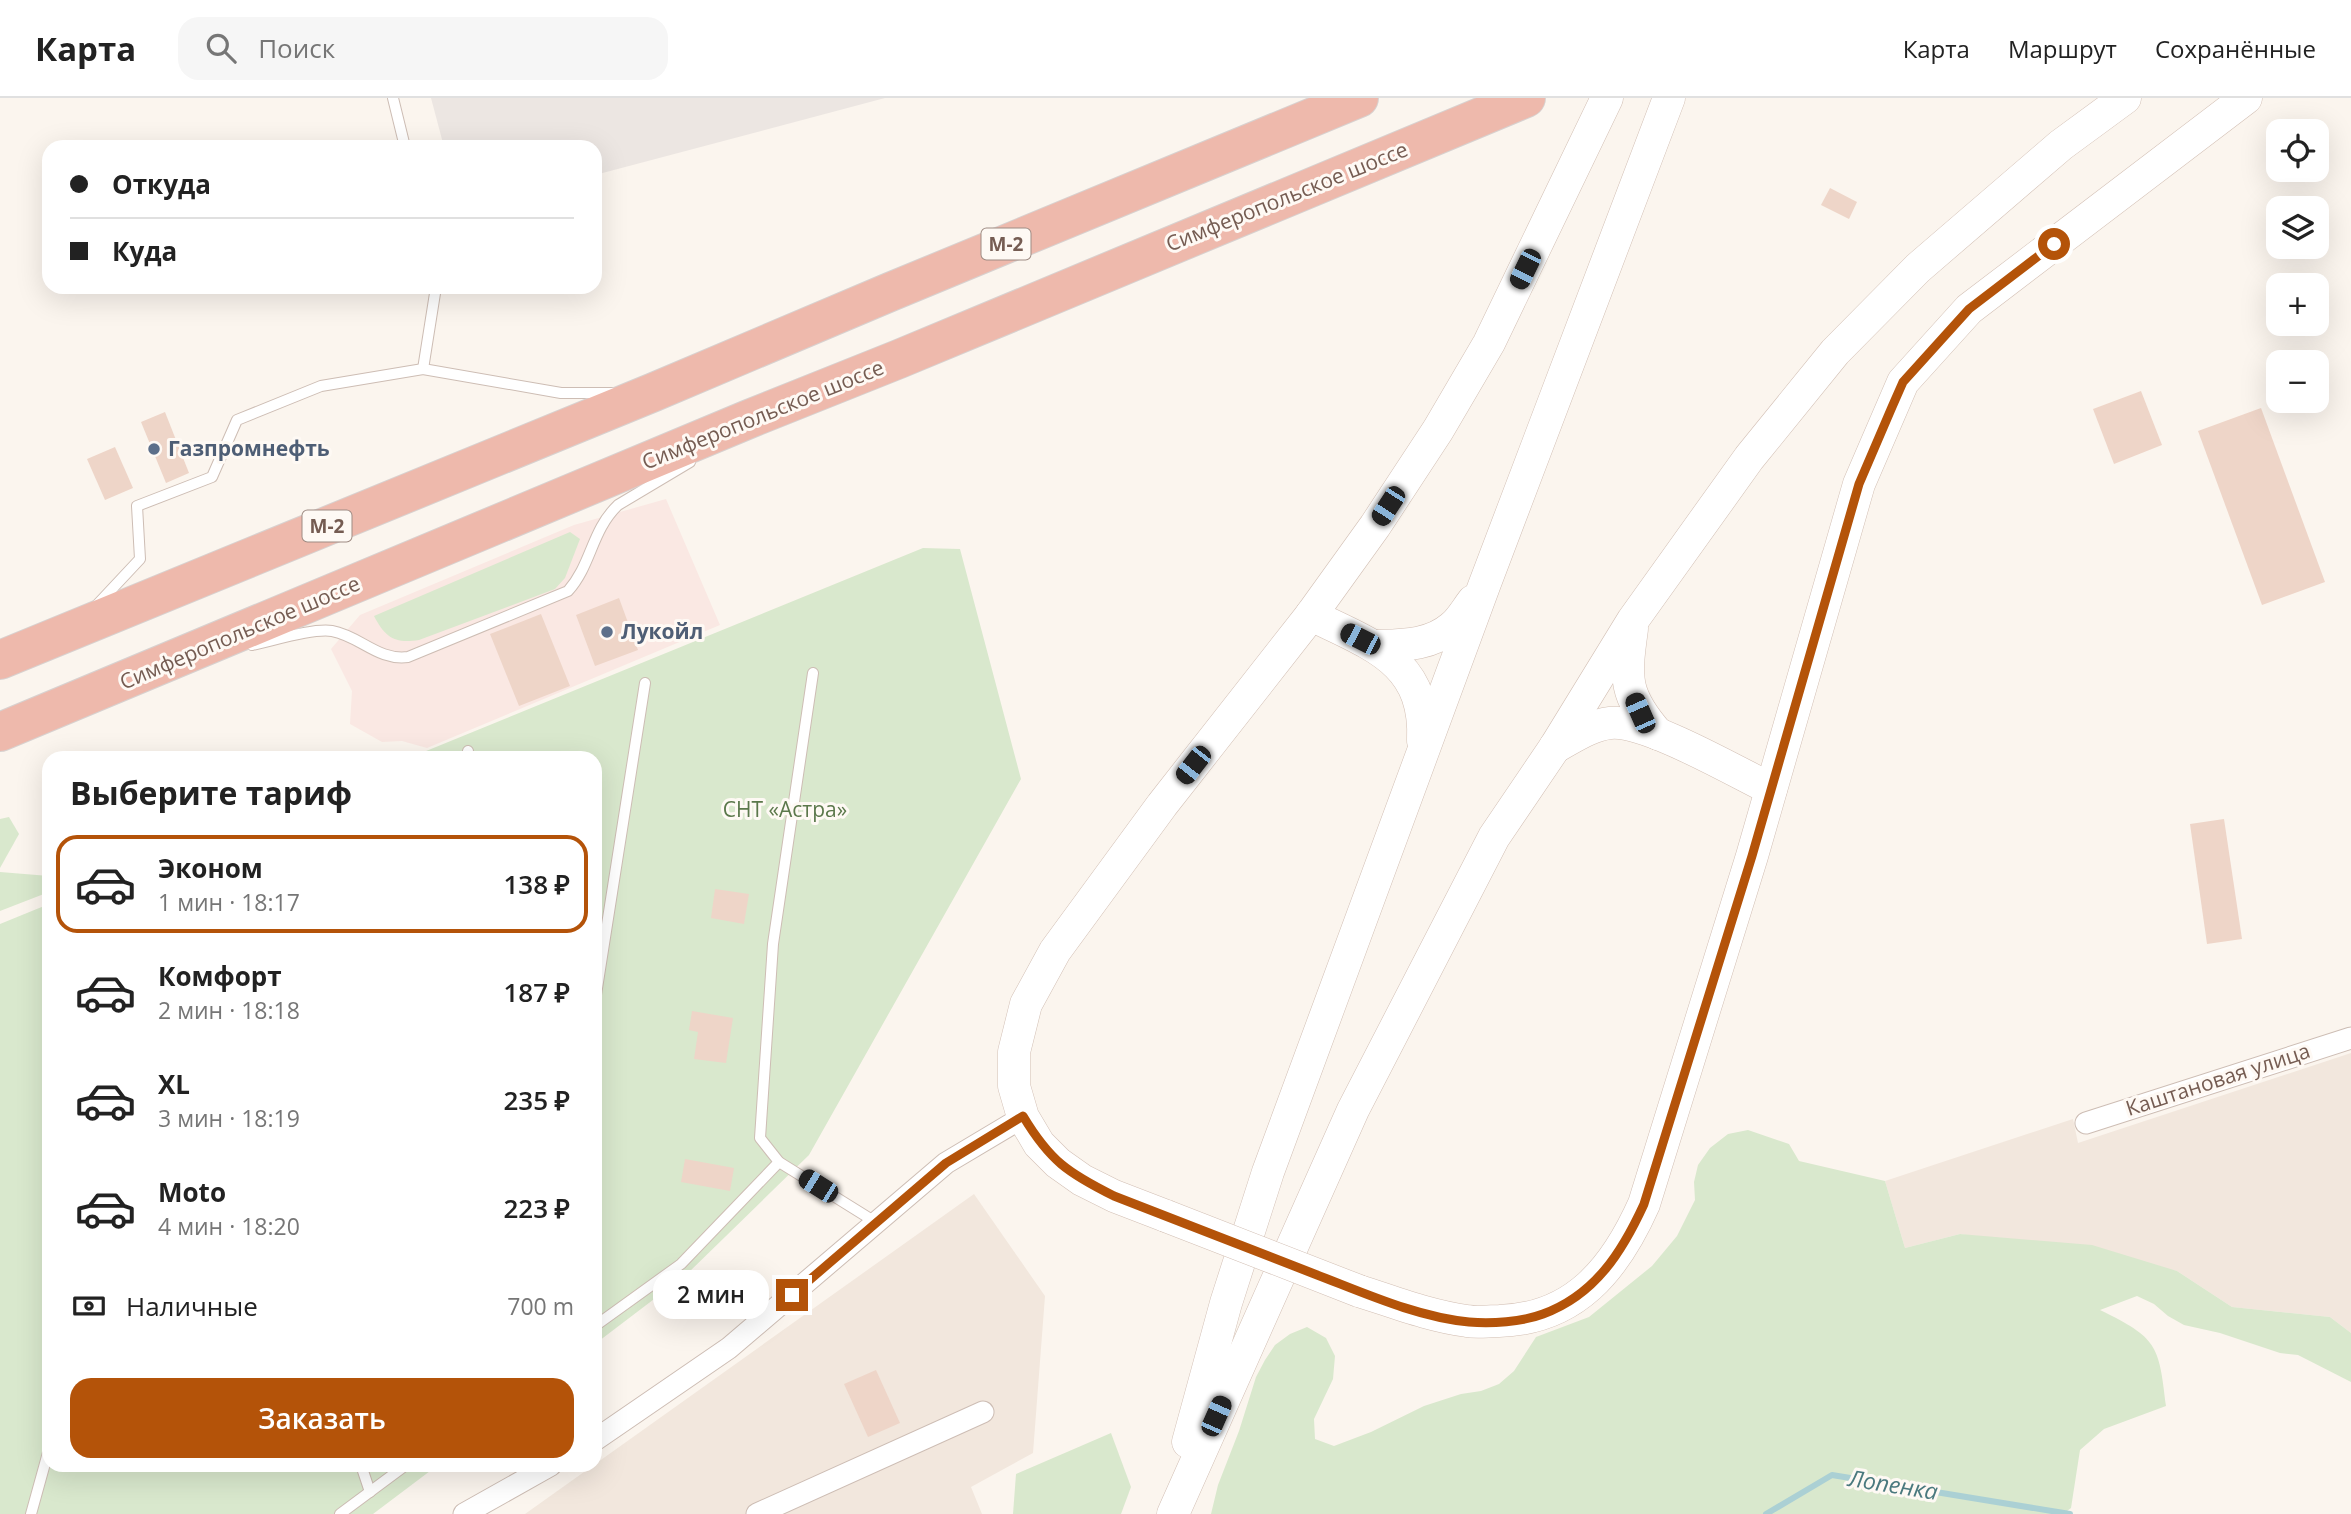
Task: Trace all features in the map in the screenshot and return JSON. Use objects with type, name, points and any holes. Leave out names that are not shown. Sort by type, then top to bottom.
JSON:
[{"type":"highway","name":"М-2","points":[[0,660],[654,392],[1359,98]]},
{"type":"highway","name":"Симферопольское шоссе","points":[[0,732],[1526,98]]},
{"type":"street","points":[[1607,98],[1489,343],[1437,430],[1382,515],[1311,615],[1162,806],[1055,951],[1026,1004],[1014,1052],[1014,1086],[1023,1116],[1039,1144],[1058,1163],[1082,1180],[1114,1196],[1359,1291],[1427,1313],[1470,1322],[1511,1321],[1542,1315],[1571,1300],[1613,1261],[1629,1238],[1644,1204],[1771,789],[1859,484],[1903,382],[1969,309],[2246,98]]},
{"type":"street","points":[[1170,1514],[1226,1303],[1268,1172],[1484,586],[1669,98]]},
{"type":"street","points":[[1170,1514],[1353,1110],[1494,837],[1555,747],[1633,620],[1749,458],[1835,352],[1918,268],[2061,145],[2125,98]]},
{"type":"street","points":[[1374,646],[1413,644],[1435,639],[1453,627],[1484,586]]},
{"type":"street","points":[[1311,615],[1374,646],[1398,664],[1417,690],[1424,716],[1422,753]]},
{"type":"street","points":[[1633,620],[1627,665],[1630,691],[1640,713],[1658,734]]},
{"type":"street","points":[[1555,747],[1586,730],[1609,723],[1631,724],[1658,734],[1771,789]]},
{"type":"street","name":"Каштановая улица","points":[[2086,1123],[2351,1038]]},
{"type":"street","points":[[602,1435],[729,1348],[946,1163],[1023,1116]]},
{"type":"street","points":[[757,1514],[983,1412]]},
{"type":"street","points":[[464,1514],[539,1472]]},
{"type":"lane","points":[[393,98],[403,140]]},
{"type":"lane","points":[[423,369],[435,294]]},
{"type":"lane","points":[[74,630],[140,559],[137,506],[212,477],[237,420],[321,386],[423,369],[561,393],[654,392]]},
{"type":"lane","points":[[236,649],[320,630],[335,632],[388,657],[408,657],[568,592],[580,578],[601,524],[618,505],[682,467],[749,419]]},
{"type":"lane","points":[[170,662],[223,651]]},
{"type":"lane","points":[[813,673],[772,958],[760,1138],[779,1162],[877,1223]]},
{"type":"lane","points":[[602,956],[645,683]]},
{"type":"lane","points":[[602,1321],[681,1264],[779,1162]]},
{"type":"lane","points":[[32,1514],[43,1472]]},
{"type":"lane","points":[[363,1472],[370,1492]]},
{"type":"lane","points":[[340,1514],[397,1472]]},
{"type":"shaded area","points":[[431,98],[885,98],[602,173],[602,140],[442,140]]},
{"type":"shaded area","points":[[666,499],[720,625],[427,748],[402,741],[382,742],[350,724],[352,691],[331,649],[360,615],[574,525]]},
{"type":"shaded area","points":[[2351,1053],[2351,1333],[2330,1317],[2232,1307],[2177,1271],[1960,1234],[1905,1248],[1885,1181],[2073,1119],[2078,1143]]},
{"type":"shaded area","points":[[974,1194],[1045,1296],[1033,1453],[971,1487],[982,1514],[525,1514],[584,1472],[602,1472],[602,1459]]},
{"type":"green space","points":[[570,532],[580,539],[565,578],[555,589],[419,640],[403,641],[391,637],[374,616]]},
{"type":"green space","name":"СНТ «Астра»","points":[[923,548],[960,549],[1021,779],[809,1155],[687,1274],[602,1339],[602,751],[426,751]]},
{"type":"green space","points":[[9,817],[19,834],[0,868],[0,819]]},
{"type":"green space","points":[[0,872],[42,875],[42,895],[0,911]]},
{"type":"green space","points":[[42,907],[42,1472],[429,1472],[373,1514],[0,1514],[0,924]]},
{"type":"green space","points":[[1748,1130],[1789,1144],[1799,1161],[1885,1181],[1905,1248],[1960,1234],[2092,1245],[2177,1271],[2232,1307],[2330,1317],[2351,1333],[2351,1382],[2298,1355],[2280,1353],[2220,1333],[2184,1325],[2154,1304],[2137,1296],[2100,1310],[2133,1328],[2152,1345],[2161,1369],[2166,1406],[2104,1429],[2080,1450],[2071,1508],[2063,1514],[1211,1514],[1218,1485],[1256,1377],[1275,1345],[1290,1334],[1307,1327],[1326,1338],[1335,1356],[1333,1379],[1314,1419],[1315,1439],[1334,1446],[1371,1432],[1424,1406],[1499,1384],[1514,1371],[1536,1337],[1589,1317],[1652,1266],[1677,1236],[1695,1200],[1694,1182],[1698,1165],[1710,1148],[1728,1134]]},
{"type":"green space","points":[[1111,1433],[1131,1487],[1121,1514],[1013,1514],[1016,1474]]},
{"type":"building","points":[[1830,188],[1857,202],[1849,219],[1821,205]]},
{"type":"building","points":[[2141,391],[2162,445],[2114,464],[2093,409]]},
{"type":"building","points":[[2261,408],[2325,582],[2262,605],[2198,431]]},
{"type":"building","points":[[165,412],[189,473],[166,483],[141,422]]},
{"type":"building","points":[[115,447],[133,488],[105,500],[87,459]]},
{"type":"building","name":"Лукойл","points":[[619,598],[638,650],[595,666],[576,615]]},
{"type":"building","points":[[541,614],[570,686],[519,706],[490,634]]},
{"type":"building","points":[[2224,819],[2242,939],[2207,944],[2190,824]]},
{"type":"building","points":[[715,889],[749,894],[744,924],[711,918]]},
{"type":"building","points":[[692,1011],[733,1018],[726,1063],[694,1059],[698,1032],[689,1030]]},
{"type":"building","points":[[685,1159],[734,1168],[730,1191],[681,1182]]},
{"type":"building","points":[[876,1370],[900,1423],[868,1437],[844,1384]]},
{"type":"waterway","name":"Лопенка","points":[[1766,1514],[1832,1475],[2070,1514]]},
{"type":"place","name":"Газпромнефть","points":[[154,449]]},
{"type":"place","name":"Лукойл","points":[[607,632]]},
{"type":"route","points":[[792,1295],[946,1163],[1023,1116],[1039,1144],[1058,1163],[1082,1180],[1114,1196],[1359,1291],[1427,1313],[1470,1322],[1511,1321],[1542,1315],[1571,1300],[1592,1283],[1613,1261],[1629,1238],[1644,1204],[1752,856],[1859,484],[1903,382],[1969,309],[2054,244]]}]
